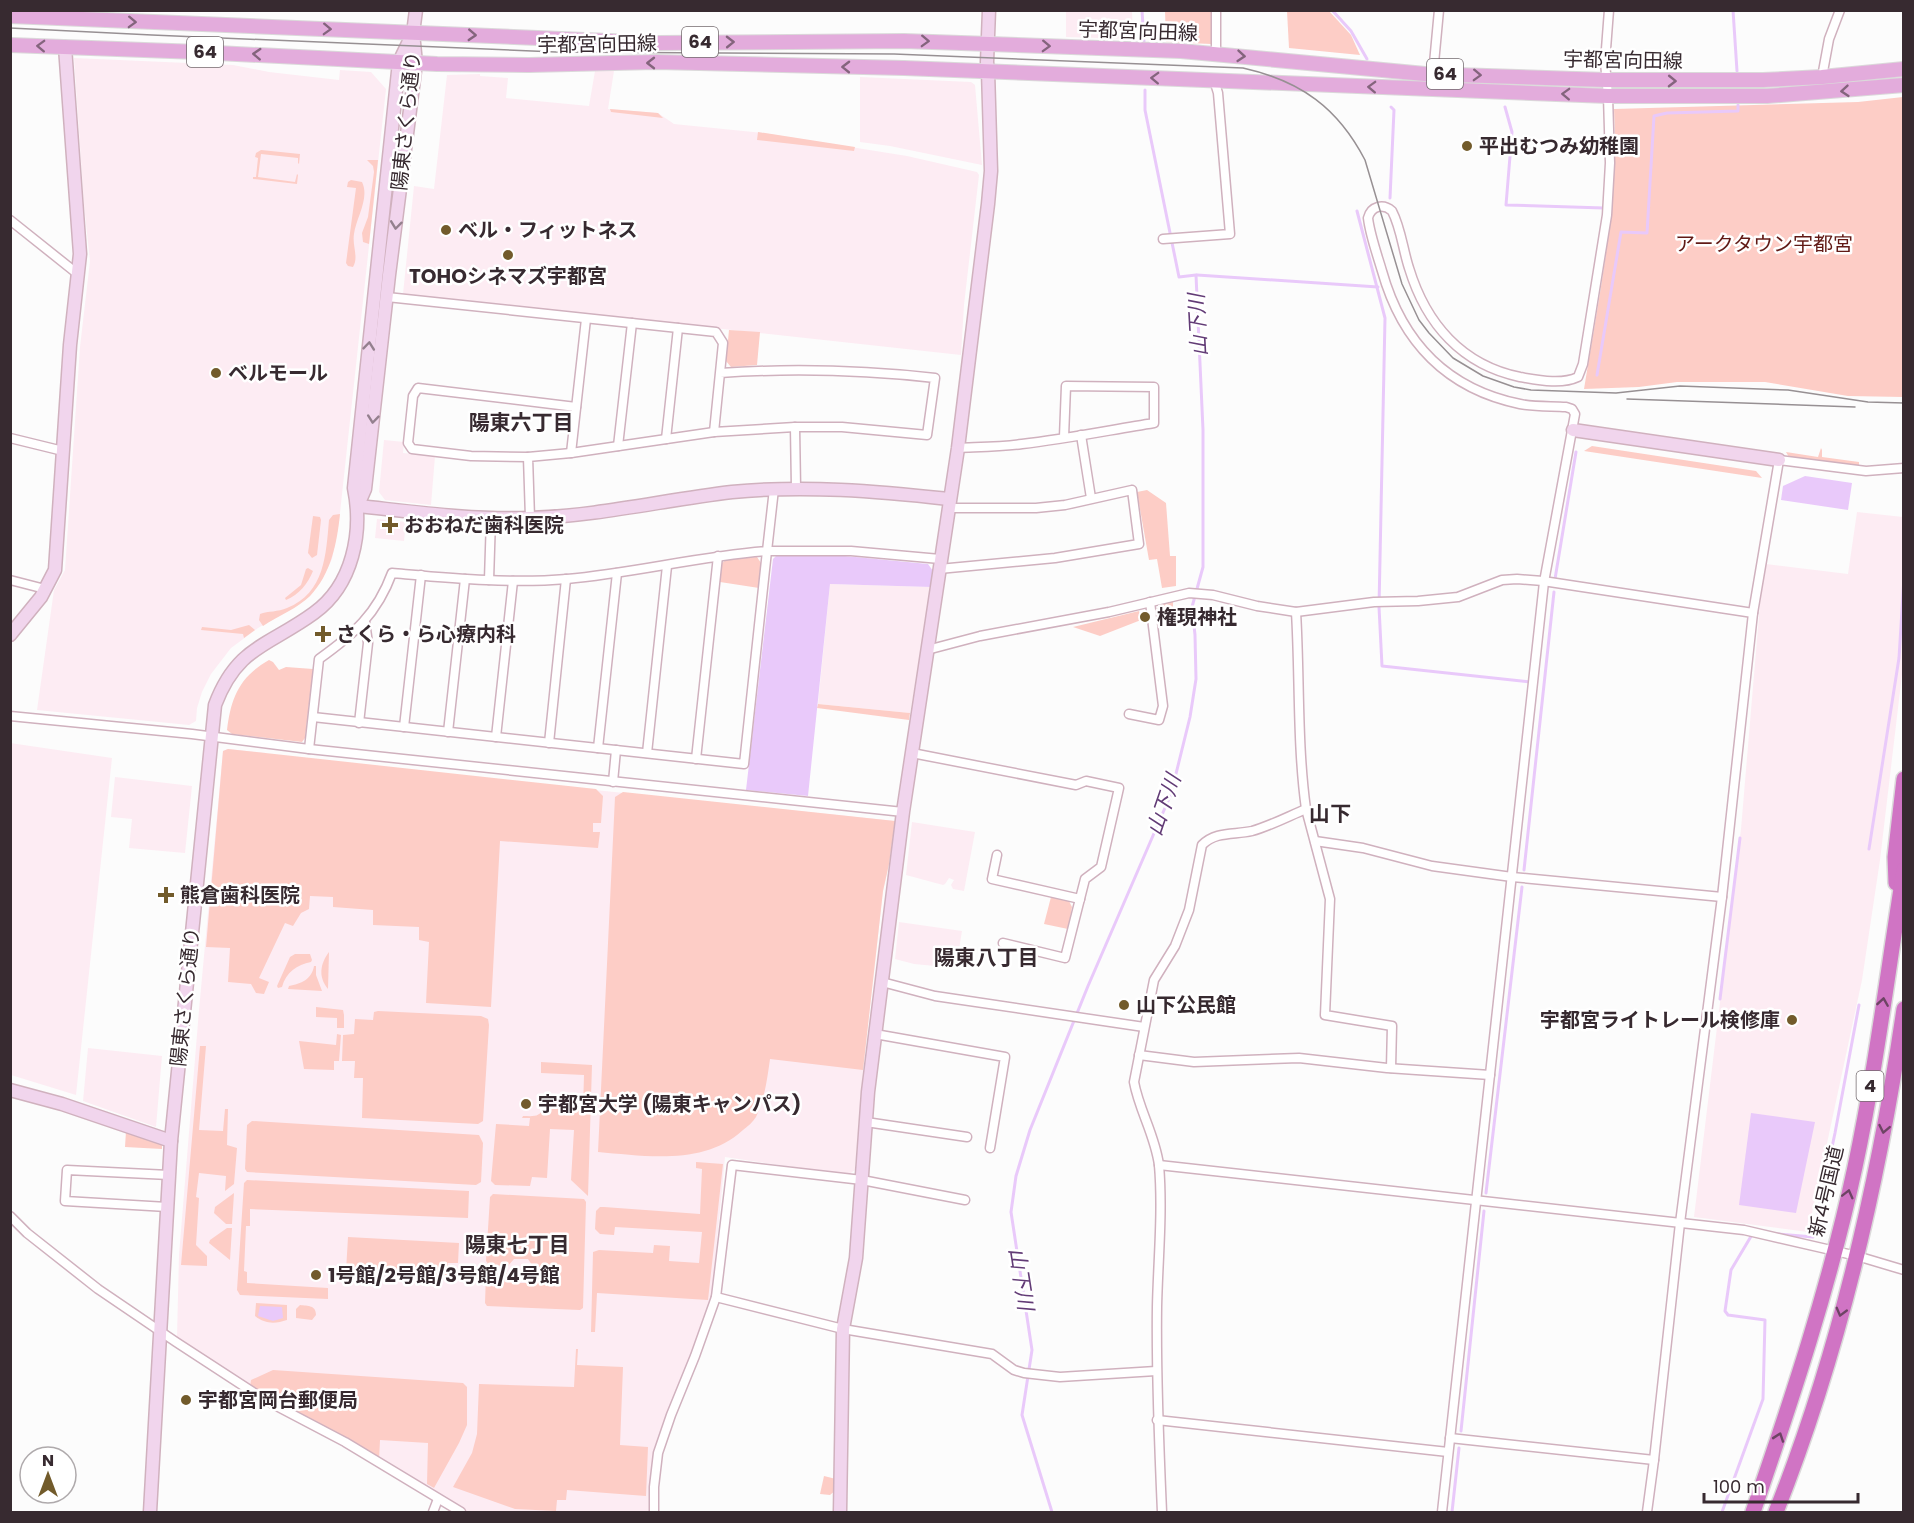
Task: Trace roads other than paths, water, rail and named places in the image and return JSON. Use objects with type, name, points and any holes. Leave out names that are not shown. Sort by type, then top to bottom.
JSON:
[{"type":"highway","points":[[1896,919],[1895,857],[1904,779]]},
{"type":"highway","name":"新4号国道","points":[[1753,1512],[1785,1418],[1834,1250],[1855,1167],[1904,870]]},
{"type":"highway","name":"4","points":[[1776,1512],[1827,1364],[1857,1256],[1892,1089],[1904,1009]]},
{"type":"main road","name":"宇都宮向田線","points":[[10,16],[65,15],[657,43],[904,41],[987,44],[1216,54],[1433,74],[1606,80],[1702,81],[1822,77],[1904,69]]},
{"type":"main road","name":"宇都宮向田線","points":[[10,45],[416,63],[530,65],[656,62],[988,71],[1608,96],[1767,96],[1904,85]]},
{"type":"street","points":[[413,33],[416,10]]},
{"type":"street","points":[[840,1512],[843,1329],[856,1258],[875,1034],[903,812],[958,448],[990,181],[987,62],[989,10]]},
{"type":"street","points":[[1216,10],[1216,54]]},
{"type":"street","points":[[1433,74],[1439,10]]},
{"type":"street","points":[[1442,1512],[1544,581],[1575,414],[1572,409],[1566,407],[1522,404],[1481,393],[1442,369],[1418,346],[1403,324],[1392,301],[1369,223],[1369,213],[1372,209],[1383,206],[1392,211],[1414,286],[1423,305],[1449,340],[1467,355],[1497,370],[1531,379],[1565,381],[1578,377],[1583,364],[1607,215],[1610,163],[1606,80],[1609,10]]},
{"type":"street","points":[[1822,77],[1829,39],[1840,10]]},
{"type":"street","name":"陽東さくら通り","points":[[358,506],[354,488],[399,62],[413,33]]},
{"type":"street","name":"陽東さくら通り","points":[[150,1512],[171,1141],[215,705],[220,690],[239,662],[258,646],[315,613],[341,584],[354,550],[358,506],[365,489],[416,63],[413,33]]},
{"type":"street","points":[[10,635],[41,597],[55,570],[70,345],[80,254],[65,47]]},
{"type":"street","points":[[1164,239],[1230,234],[1218,93],[1214,80]]},
{"type":"street","points":[[10,220],[79,275]]},
{"type":"street","points":[[387,297],[716,332],[723,343],[714,432]]},
{"type":"street","points":[[572,453],[586,319]]},
{"type":"street","points":[[618,446],[632,323]]},
{"type":"street","points":[[666,439],[678,328]]},
{"type":"street","points":[[576,407],[418,388],[413,396],[408,443],[412,449],[471,456],[528,457],[572,453],[714,432],[795,427],[842,427],[927,435],[936,378],[847,370],[768,370],[720,373]]},
{"type":"street","points":[[958,448],[1021,444],[1064,438],[1154,423],[1154,387],[1066,386],[1064,438]]},
{"type":"street","points":[[795,427],[796,488]]},
{"type":"street","points":[[1573,430],[1866,471],[1904,468]]},
{"type":"street","points":[[1081,435],[1091,498]]},
{"type":"street","points":[[10,438],[63,451]]},
{"type":"street","points":[[528,457],[530,518]]},
{"type":"street","points":[[1647,1512],[1680,1223],[1722,897],[1752,613],[1779,460]]},
{"type":"street","points":[[309,749],[319,659],[346,640],[365,622],[385,593],[392,573],[513,581],[566,579],[667,566],[718,556],[767,551],[851,550],[940,564],[1055,558],[1139,544],[1132,490],[1065,505],[1036,508],[948,503],[861,490],[796,488],[687,498],[598,512],[530,518],[491,518],[358,506]]},
{"type":"street","points":[[313,717],[744,764],[774,489]]},
{"type":"street","points":[[489,580],[491,518]]},
{"type":"street","points":[[696,759],[718,556]]},
{"type":"street","points":[[647,753],[667,566]]},
{"type":"street","points":[[598,748],[617,573]]},
{"type":"street","points":[[404,727],[421,575]]},
{"type":"street","points":[[448,732],[465,579]]},
{"type":"street","points":[[549,743],[566,579]]},
{"type":"street","points":[[10,580],[45,589]]},
{"type":"street","points":[[927,650],[980,636],[1189,593],[1205,594],[1296,612],[1374,602],[1418,602],[1458,597],[1502,580],[1533,580],[1752,613]]},
{"type":"street","points":[[496,736],[513,581]]},
{"type":"street","points":[[1129,714],[1159,720],[1163,706],[1150,602]]},
{"type":"street","points":[[1296,612],[1300,751],[1306,809],[1330,899],[1325,1015],[1392,1026],[1391,1068]]},
{"type":"street","points":[[359,723],[368,643],[365,622]]},
{"type":"street","points":[[10,716],[903,812]]},
{"type":"street","points":[[613,782],[616,750]]},
{"type":"street","points":[[912,753],[1076,785],[1086,781],[1119,788],[1101,867],[1085,879],[1065,958],[1004,943]]},
{"type":"street","points":[[1162,1512],[1156,1371],[1159,1165],[1156,1144],[1134,1082],[1144,1027],[1154,980],[1175,946],[1189,910],[1202,845],[1216,835],[1252,831],[1306,809]]},
{"type":"street","points":[[1315,840],[1363,848],[1432,866],[1512,878],[1722,897]]},
{"type":"street","points":[[997,855],[992,879],[1080,899]]},
{"type":"street","points":[[882,982],[935,996],[1144,1027]]},
{"type":"street","points":[[875,1034],[1005,1057],[990,1148]]},
{"type":"street","points":[[1139,1055],[1194,1062],[1299,1058],[1391,1068],[1490,1075]]},
{"type":"street","points":[[10,1090],[62,1104],[171,1141]]},
{"type":"street","points":[[866,1122],[967,1137]]},
{"type":"street","points":[[654,1512],[658,1453],[716,1297],[732,1165],[862,1180],[965,1200]]},
{"type":"street","points":[[1159,1165],[1744,1230],[1834,1250],[1904,1270]]},
{"type":"street","points":[[167,1207],[66,1201],[68,1170],[169,1175]]},
{"type":"street","points":[[10,1216],[27,1233],[98,1289],[265,1401],[345,1442],[461,1512]]},
{"type":"street","points":[[716,1297],[843,1329],[992,1354],[1014,1370],[1024,1373],[1053,1377],[1156,1371]]},
{"type":"street","points":[[1158,1420],[1448,1452]]},
{"type":"street","points":[[1450,1438],[1654,1460]]},
{"type":"street","points":[[432,1512],[438,1499]]},
{"type":"waterway","name":"山下川","points":[[1142,10],[1144,42]]},
{"type":"waterway","points":[[1332,10],[1351,31],[1367,59]]},
{"type":"waterway","points":[[1733,10],[1737,71]]},
{"type":"waterway","name":"山下川","points":[[1052,1512],[1022,1415],[1032,1350],[1011,1212],[1016,1176],[1030,1130],[1088,986],[1171,794],[1190,717],[1196,679],[1192,607],[1203,567],[1203,430],[1196,275],[1179,277],[1145,110],[1145,90]]},
{"type":"waterway","points":[[1597,375],[1621,232],[1647,233],[1654,116],[1667,113],[1738,111],[1738,105]]},
{"type":"waterway","points":[[1390,198],[1394,110],[1391,107]]},
{"type":"waterway","points":[[1505,107],[1512,132],[1506,205],[1604,208]]},
{"type":"waterway","points":[[1357,211],[1385,318],[1379,607],[1382,666],[1530,682]]},
{"type":"waterway","points":[[1197,275],[1378,287]]},
{"type":"waterway","points":[[1555,579],[1576,452]]},
{"type":"waterway","points":[[1869,849],[1899,658],[1904,577]]},
{"type":"waterway","points":[[1524,870],[1554,592]]},
{"type":"waterway","points":[[1720,999],[1740,838]]},
{"type":"waterway","points":[[1486,1193],[1522,887]]},
{"type":"waterway","points":[[1777,1234],[1813,1237],[1859,1005]]},
{"type":"waterway","points":[[1461,1431],[1484,1211]]},
{"type":"waterway","points":[[1722,1512],[1763,1399],[1765,1320],[1728,1315],[1725,1311],[1731,1270],[1753,1233]]},
{"type":"waterway","points":[[1452,1512],[1459,1448]]},
{"type":"tram line","points":[[10,28],[556,52],[894,54],[1243,68],[1300,89],[1330,111],[1343,126],[1365,160],[1402,284],[1419,320],[1453,358],[1483,376],[1514,387],[1531,390],[1616,393],[1680,386],[1788,390],[1868,402],[1904,403]]},
{"type":"tram line","points":[[1627,399],[1855,407]]},
{"type":"place","name":"平出むつみ幼稚園","points":[[1467,146]]},
{"type":"place","name":"ベル・フィットネス","points":[[446,230]]},
{"type":"place","name":"TOHOシネマズ宇都宮","points":[[508,255]]},
{"type":"place","name":"ベルモール","points":[[216,373]]},
{"type":"place","name":"おおねだ歯科医院","points":[[390,525]]},
{"type":"place","name":"権現神社","points":[[1145,617]]},
{"type":"place","name":"さくら・ら心療内科","points":[[323,634]]},
{"type":"place","name":"熊倉歯科医院","points":[[166,895]]},
{"type":"place","name":"山下公民館","points":[[1124,1005]]},
{"type":"place","name":"宇都宮ライトレール検修庫","points":[[1792,1020]]},
{"type":"place","name":"宇都宮大学 (陽東キャンパス)","points":[[526,1104]]},
{"type":"place","name":"1号館/2号館/3号館/4号館","points":[[316,1275]]},
{"type":"place","name":"宇都宮岡台郵便局","points":[[186,1400]]},
{"type":"district","name":"陽東六丁目","points":[[521,423]]},
{"type":"district","name":"山下","points":[[1330,814]]},
{"type":"district","name":"陽東八丁目","points":[[986,958]]},
{"type":"district","name":"陽東七丁目","points":[[517,1245]]},
{"type":"park label","name":"アークタウン宇都宮","points":[[1764,244]]}]
